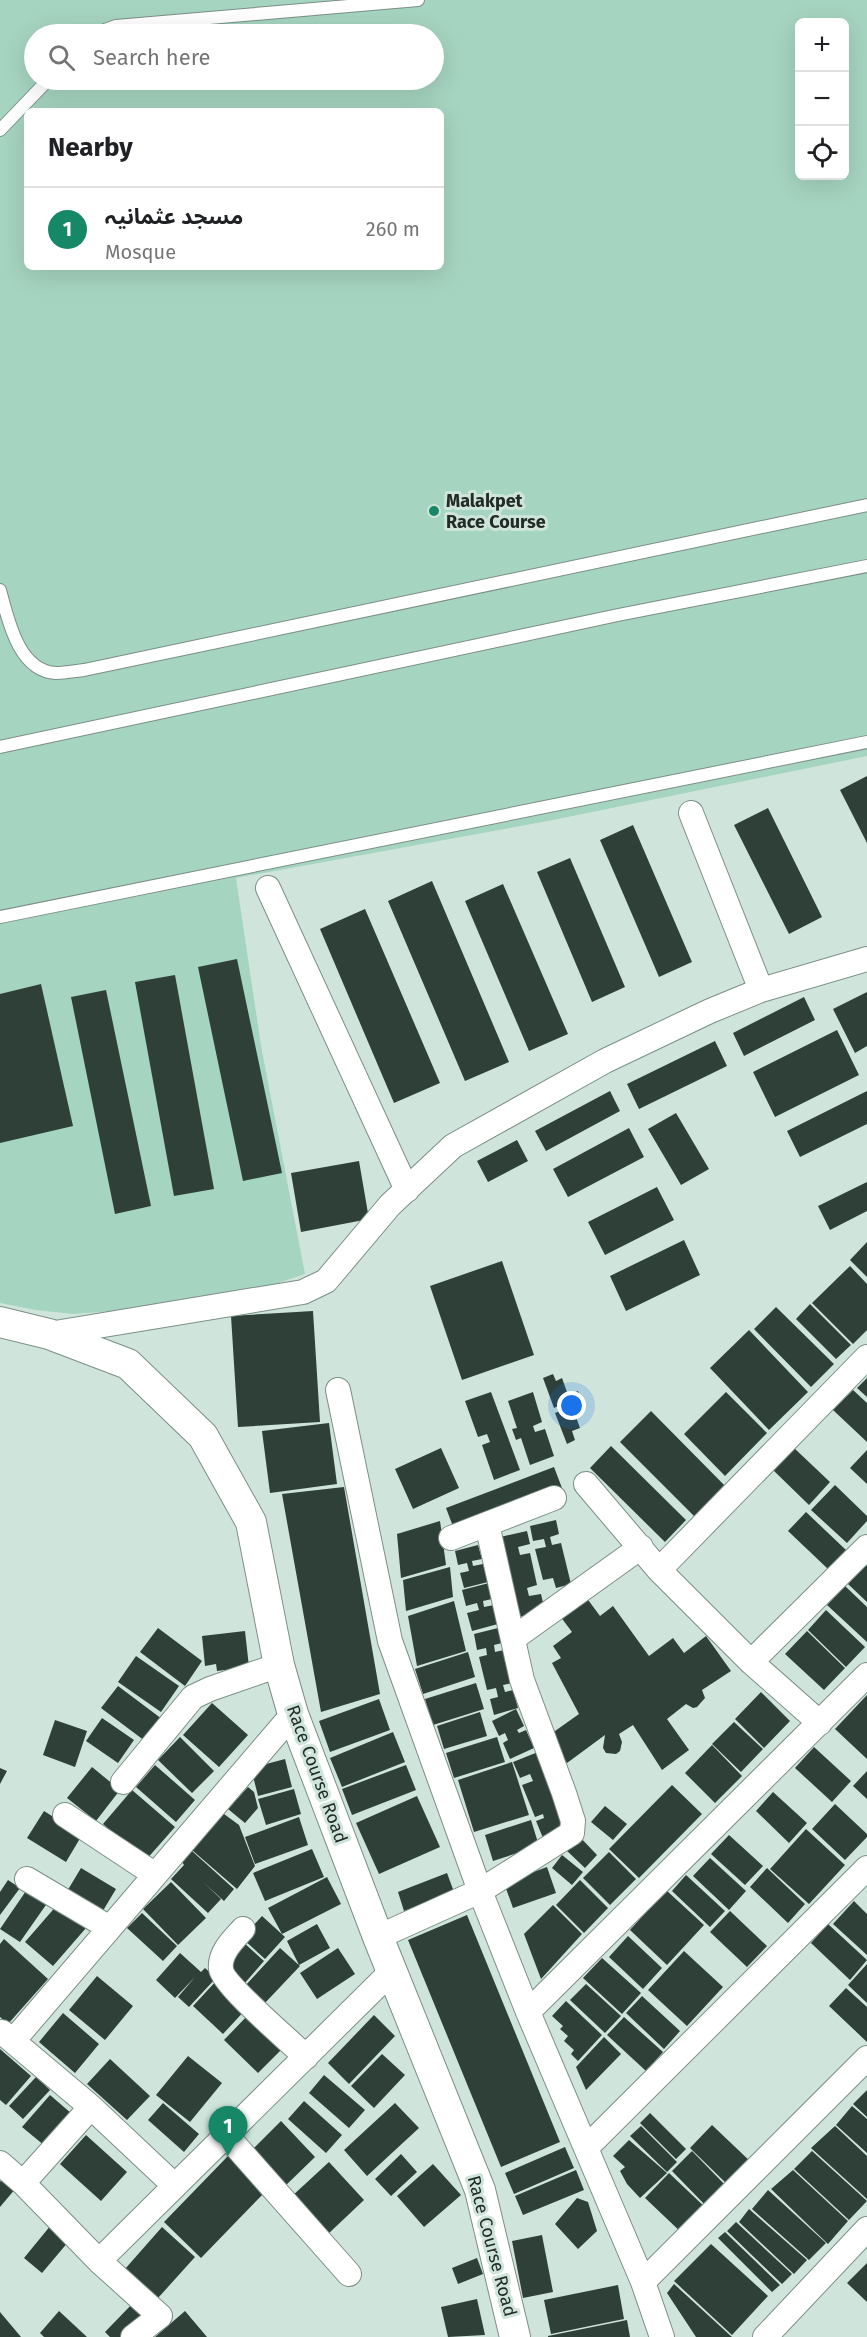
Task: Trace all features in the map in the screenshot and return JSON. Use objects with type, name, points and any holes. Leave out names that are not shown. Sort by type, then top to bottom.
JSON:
[{"type":"street","points":[[691,813],[761,990]]},
{"type":"street","points":[[268,888],[406,1190]]},
{"type":"street","points":[[49,1334],[303,1292],[326,1281],[390,1205],[453,1146],[605,1061],[710,1011],[761,990],[867,959]]},
{"type":"street","name":"Race Course Road","points":[[0,1322],[49,1334],[128,1364],[203,1436],[250,1522],[279,1665],[293,1714],[378,1937],[480,2190],[515,2337]]},
{"type":"street","points":[[659,1570],[867,1358]]},
{"type":"street","points":[[338,1390],[390,1641],[480,1891],[528,2012],[643,2282],[662,2337]]},
{"type":"street","points":[[586,1484],[659,1570],[752,1662],[820,1723]]},
{"type":"street","points":[[451,1538],[554,1498]]},
{"type":"street","points":[[378,1937],[480,1891],[572,1833],[573,1821],[522,1680],[487,1524]]},
{"type":"street","points":[[752,1662],[867,1546]]},
{"type":"street","points":[[514,1638],[641,1548]]},
{"type":"street","points":[[123,1782],[193,1697],[279,1665]]},
{"type":"street","points":[[528,2012],[867,1675]]},
{"type":"street","points":[[175,2186],[91,2107],[6,2036],[108,1927],[293,1714]]},
{"type":"street","points":[[65,1815],[154,1874]]},
{"type":"street","points":[[586,2148],[867,1868]]},
{"type":"street","points":[[27,1879],[108,1927]]},
{"type":"street","points":[[243,1929],[228,1946],[222,1960],[221,1971],[231,1986],[306,2057]]},
{"type":"street","points":[[99,2261],[393,1970]]},
{"type":"street","points":[[643,2282],[867,2058]]},
{"type":"street","points":[[23,2182],[91,2107]]},
{"type":"street","points":[[226,2135],[349,2274]]},
{"type":"street","points":[[0,2163],[23,2182],[99,2261],[160,2316],[133,2337]]},
{"type":"street","points":[[765,2337],[867,2229]]},
{"type":"lane","points":[[139,24],[418,0]]},
{"type":"lane","points":[[0,130],[38,90]]},
{"type":"lane","points":[[0,590],[10,629],[30,663],[54,673],[84,670],[867,505]]},
{"type":"lane","points":[[0,747],[607,618],[867,566]]},
{"type":"lane","points":[[0,917],[867,742]]},
{"type":"green space","name":"Malakpet Race Course","points":[[0,0],[867,0],[867,756],[548,821],[236,878],[261,1046],[305,1274],[239,1296],[73,1314],[0,1303]]},
{"type":"building","points":[[867,776],[867,843],[840,790]]},
{"type":"building","points":[[768,808],[822,917],[789,934],[734,825]]},
{"type":"building","points":[[633,825],[692,962],[659,977],[600,840]]},
{"type":"building","points":[[570,858],[625,987],[592,1002],[537,872]]},
{"type":"building","points":[[432,881],[509,1062],[465,1081],[388,901]]},
{"type":"building","points":[[503,884],[568,1034],[529,1051],[465,901]]},
{"type":"building","points":[[365,909],[440,1083],[394,1103],[320,929]]},
{"type":"building","points":[[237,959],[282,1173],[243,1181],[198,967]]},
{"type":"building","points":[[175,975],[214,1189],[174,1196],[135,982]]},
{"type":"building","points":[[41,984],[73,1126],[0,1143],[0,994]]},
{"type":"building","points":[[106,990],[151,1206],[115,1214],[71,997]]},
{"type":"building","points":[[867,992],[867,1046],[855,1053],[833,1009]]},
{"type":"building","points":[[804,997],[815,1020],[744,1056],[733,1033]]},
{"type":"building","points":[[837,1030],[859,1075],[775,1117],[753,1072]]},
{"type":"building","points":[[715,1041],[727,1066],[639,1109],[627,1084]]},
{"type":"building","points":[[610,1091],[620,1111],[546,1151],[535,1131]]},
{"type":"building","points":[[867,1091],[867,1124],[800,1157],[787,1131]]},
{"type":"building","points":[[676,1113],[709,1169],[681,1185],[648,1129]]},
{"type":"building","points":[[629,1128],[644,1157],[568,1197],[553,1169]]},
{"type":"building","points":[[517,1140],[528,1161],[488,1182],[477,1161]]},
{"type":"building","points":[[359,1161],[369,1219],[301,1232],[291,1173]]},
{"type":"building","points":[[867,1182],[867,1211],[830,1230],[818,1206]]},
{"type":"building","points":[[657,1187],[674,1220],[605,1255],[588,1222]]},
{"type":"building","points":[[684,1240],[700,1275],[626,1311],[610,1276]]},
{"type":"building","points":[[867,1242],[867,1277],[850,1260]]},
{"type":"building","points":[[502,1261],[534,1355],[462,1380],[430,1286]]},
{"type":"building","points":[[850,1266],[867,1284],[867,1330],[853,1344],[812,1303]]},
{"type":"building","points":[[810,1304],[851,1345],[836,1359],[796,1319]]},
{"type":"building","points":[[776,1307],[834,1364],[811,1387],[754,1329]]},
{"type":"building","points":[[313,1311],[320,1422],[238,1427],[231,1316]]},
{"type":"building","points":[[749,1330],[808,1392],[769,1430],[710,1368]]},
{"type":"building","points":[[553,1374],[556,1381],[562,1378],[568,1395],[578,1391],[582,1402],[572,1406],[580,1428],[572,1431],[575,1440],[567,1444],[555,1413],[566,1409],[564,1403],[554,1408],[543,1378]]},
{"type":"building","points":[[867,1378],[867,1397],[857,1388]]},
{"type":"building","points":[[853,1390],[867,1403],[867,1442],[833,1410]]},
{"type":"building","points":[[491,1392],[520,1470],[494,1480],[482,1445],[490,1442],[487,1434],[478,1437],[465,1401]]},
{"type":"building","points":[[533,1392],[542,1422],[533,1426],[535,1432],[545,1429],[554,1456],[530,1465],[521,1438],[516,1440],[512,1429],[517,1428],[508,1401]]},
{"type":"building","points":[[726,1392],[767,1433],[725,1476],[684,1434]]},
{"type":"building","points":[[651,1411],[730,1491],[699,1521],[620,1442]]},
{"type":"building","points":[[329,1423],[337,1484],[270,1493],[262,1431]]},
{"type":"building","points":[[611,1446],[686,1520],[665,1542],[590,1468]]},
{"type":"building","points":[[793,1447],[830,1482],[809,1505],[772,1469]]},
{"type":"building","points":[[441,1448],[459,1488],[413,1509],[395,1469]]},
{"type":"building","points":[[867,1450],[867,1484],[850,1468]]},
{"type":"building","points":[[554,1467],[562,1488],[454,1529],[446,1508]]},
{"type":"building","points":[[835,1485],[867,1516],[867,1521],[847,1543],[811,1510]]},
{"type":"building","points":[[344,1487],[380,1694],[321,1712],[282,1494]]},
{"type":"building","points":[[806,1512],[846,1550],[828,1569],[788,1531]]},
{"type":"building","points":[[556,1520],[559,1534],[550,1537],[552,1545],[561,1543],[571,1584],[556,1588],[553,1578],[543,1580],[535,1549],[546,1547],[544,1539],[533,1541],[530,1526]]},
{"type":"building","points":[[440,1521],[446,1565],[401,1578],[397,1534]]},
{"type":"building","points":[[527,1531],[530,1544],[518,1547],[520,1555],[530,1553],[537,1585],[527,1588],[529,1596],[541,1594],[545,1611],[518,1617],[500,1537]]},
{"type":"building","points":[[478,1545],[482,1559],[472,1561],[473,1566],[483,1564],[488,1582],[464,1588],[460,1573],[469,1571],[467,1563],[458,1565],[455,1551]]},
{"type":"building","points":[[867,1564],[867,1602],[848,1584]]},
{"type":"building","points":[[450,1567],[453,1597],[406,1611],[403,1580]]},
{"type":"building","points":[[489,1583],[492,1599],[483,1601],[484,1607],[494,1605],[498,1624],[472,1631],[467,1613],[479,1610],[477,1603],[466,1606],[462,1590]]},
{"type":"building","points":[[845,1586],[867,1607],[867,1642],[827,1605]]},
{"type":"building","points":[[583,1593],[600,1616],[613,1606],[649,1656],[673,1638],[684,1653],[706,1636],[731,1671],[702,1690],[705,1698],[697,1707],[693,1708],[686,1704],[667,1719],[689,1750],[662,1770],[633,1725],[619,1734],[622,1742],[620,1751],[616,1754],[606,1753],[603,1748],[605,1735],[567,1763],[548,1736],[579,1714],[552,1663],[561,1658],[553,1646],[572,1632],[557,1612]]},
{"type":"building","points":[[454,1601],[466,1651],[417,1666],[408,1616]]},
{"type":"building","points":[[826,1610],[865,1647],[846,1667],[808,1630]]},
{"type":"building","points":[[158,1628],[202,1661],[185,1686],[140,1652]]},
{"type":"building","points":[[498,1628],[502,1643],[494,1645],[495,1652],[504,1650],[512,1683],[503,1685],[505,1692],[513,1690],[518,1708],[494,1715],[490,1699],[498,1697],[496,1688],[487,1690],[479,1657],[487,1655],[486,1648],[477,1650],[474,1634]]},
{"type":"building","points":[[245,1631],[249,1667],[217,1671],[216,1664],[205,1666],[202,1636]]},
{"type":"building","points":[[807,1631],[845,1668],[824,1690],[785,1654]]},
{"type":"building","points":[[468,1652],[475,1677],[423,1694],[415,1669]]},
{"type":"building","points":[[136,1656],[179,1686],[161,1712],[118,1682]]},
{"type":"building","points":[[476,1683],[484,1709],[433,1725],[425,1699]]},
{"type":"building","points":[[118,1686],[162,1719],[145,1741],[101,1708]]},
{"type":"building","points":[[761,1692],[790,1721],[764,1748],[735,1719]]},
{"type":"building","points":[[867,1695],[867,1759],[835,1729]]},
{"type":"building","points":[[379,1699],[390,1730],[330,1752],[319,1721]]},
{"type":"building","points":[[212,1703],[248,1735],[219,1767],[183,1735]]},
{"type":"building","points":[[516,1709],[524,1726],[517,1730],[519,1733],[526,1730],[534,1748],[510,1759],[503,1743],[508,1740],[505,1733],[499,1736],[492,1721]]},
{"type":"building","points":[[480,1712],[487,1736],[444,1749],[437,1726]]},
{"type":"building","points":[[102,1718],[134,1740],[118,1763],[86,1741]]},
{"type":"building","points":[[55,1720],[87,1731],[75,1767],[43,1755]]},
{"type":"building","points":[[734,1722],[763,1749],[741,1772],[712,1744]]},
{"type":"building","points":[[393,1732],[405,1762],[342,1787],[330,1758]]},
{"type":"building","points":[[180,1737],[214,1771],[192,1793],[158,1760]]},
{"type":"building","points":[[497,1737],[505,1762],[454,1778],[446,1753]]},
{"type":"building","points":[[712,1745],[742,1776],[715,1803],[685,1773]]},
{"type":"building","points":[[814,1747],[851,1781],[832,1802],[795,1768]]},
{"type":"building","points":[[538,1752],[568,1829],[543,1838],[536,1821],[544,1818],[543,1814],[535,1817],[522,1785],[533,1781],[530,1774],[520,1778],[513,1762]]},
{"type":"building","points":[[285,1759],[292,1787],[258,1796],[251,1768]]},
{"type":"building","points":[[512,1762],[529,1815],[474,1832],[458,1780]]},
{"type":"building","points":[[155,1765],[195,1800],[176,1822],[136,1787]]},
{"type":"building","points":[[406,1765],[416,1790],[352,1815],[342,1789]]},
{"type":"building","points":[[92,1767],[120,1790],[96,1821],[67,1798]]},
{"type":"building","points":[[0,1768],[7,1771],[0,1784]]},
{"type":"building","points":[[867,1771],[867,1799],[853,1786]]},
{"type":"building","points":[[672,1785],[702,1814],[639,1878],[609,1849]]},
{"type":"building","points":[[248,1787],[254,1792],[258,1808],[245,1823],[228,1809]]},
{"type":"building","points":[[294,1789],[301,1814],[266,1825],[258,1799]]},
{"type":"building","points":[[132,1790],[175,1827],[145,1861],[103,1824]]},
{"type":"building","points":[[773,1792],[807,1823],[789,1843],[756,1811]]},
{"type":"building","points":[[417,1796],[440,1847],[379,1874],[356,1823]]},
{"type":"building","points":[[835,1804],[867,1834],[867,1837],[845,1860],[812,1829]]},
{"type":"building","points":[[605,1806],[627,1824],[613,1840],[591,1822]]},
{"type":"building","points":[[44,1811],[82,1835],[66,1862],[27,1838]]},
{"type":"building","points":[[224,1814],[239,1825],[255,1866],[237,1889],[192,1850]]},
{"type":"building","points":[[299,1817],[308,1845],[255,1864],[245,1837]]},
{"type":"building","points":[[531,1820],[539,1846],[493,1861],[485,1835]]},
{"type":"building","points":[[806,1829],[845,1865],[809,1904],[770,1869]]},
{"type":"building","points":[[578,1835],[597,1855],[585,1868],[565,1849]]},
{"type":"building","points":[[729,1835],[763,1866],[745,1885],[711,1854]]},
{"type":"building","points":[[312,1849],[324,1877],[265,1901],[253,1873]]},
{"type":"building","points":[[192,1851],[234,1889],[224,1901],[203,1882],[221,1899],[208,1913],[171,1879],[184,1865],[182,1862]]},
{"type":"building","points":[[609,1852],[636,1879],[610,1905],[583,1878]]},
{"type":"building","points":[[562,1855],[583,1872],[572,1885],[552,1868]]},
{"type":"building","points":[[710,1858],[746,1891],[729,1910],[693,1876]]},
{"type":"building","points":[[547,1867],[556,1893],[513,1908],[504,1883]]},
{"type":"building","points":[[81,1868],[116,1889],[101,1914],[66,1893]]},
{"type":"building","points":[[767,1868],[805,1904],[788,1923],[750,1887]]},
{"type":"building","points":[[447,1873],[454,1892],[404,1911],[398,1892]]},
{"type":"building","points":[[686,1875],[725,1911],[710,1927],[672,1891]]},
{"type":"building","points":[[327,1877],[341,1904],[282,1934],[268,1908]]},
{"type":"building","points":[[8,1880],[20,1888],[0,1915],[0,1892]]},
{"type":"building","points":[[580,1880],[608,1908],[584,1933],[556,1905]]},
{"type":"building","points":[[171,1882],[206,1918],[178,1945],[143,1909]]},
{"type":"building","points":[[28,1888],[48,1902],[20,1942],[0,1929]]},
{"type":"building","points":[[666,1890],[704,1925],[667,1965],[630,1930]]},
{"type":"building","points":[[854,1901],[867,1914],[867,1955],[833,1924]]},
{"type":"building","points":[[58,1904],[86,1928],[53,1966],[25,1942]]},
{"type":"building","points":[[553,1905],[582,1934],[541,1979],[524,1934]]},
{"type":"building","points":[[730,1911],[767,1946],[747,1967],[710,1932]]},
{"type":"building","points":[[142,1913],[177,1946],[163,1961],[127,1928]]},
{"type":"building","points":[[467,1915],[560,2142],[501,2167],[408,1940]]},
{"type":"building","points":[[262,1916],[285,1937],[265,1959],[242,1938]]},
{"type":"building","points":[[317,1924],[330,1948],[299,1965],[287,1941]]},
{"type":"building","points":[[828,1924],[867,1960],[850,1980],[811,1943]]},
{"type":"building","points":[[628,1936],[662,1968],[643,1989],[609,1957]]},
{"type":"building","points":[[4,1939],[48,1979],[8,2024],[0,2017],[0,1944]]},
{"type":"building","points":[[243,1942],[264,1961],[244,1984],[222,1965]]},
{"type":"building","points":[[280,1948],[300,1966],[264,2004],[245,1986]]},
{"type":"building","points":[[338,1948],[355,1974],[317,1999],[300,1973]]},
{"type":"building","points":[[684,1951],[723,1987],[687,2026],[648,1990]]},
{"type":"building","points":[[180,1953],[201,1972],[205,1968],[216,1978],[189,2007],[178,1997],[195,1977],[175,1998],[156,1980]]},
{"type":"building","points":[[602,1958],[641,1993],[622,2014],[583,1978]]},
{"type":"building","points":[[867,1964],[867,2003],[848,1985]]},
{"type":"building","points":[[97,1976],[133,2006],[105,2040],[69,2010]]},
{"type":"building","points":[[218,1979],[248,2007],[223,2034],[193,2006]]},
{"type":"building","points":[[586,1984],[621,2016],[605,2033],[570,2000]]},
{"type":"building","points":[[846,1988],[867,2007],[867,2042],[829,2006]]},
{"type":"building","points":[[642,1996],[680,2031],[664,2049],[626,2013]]},
{"type":"building","points":[[566,2001],[602,2035],[578,2061],[571,2054],[574,2050],[564,2041],[568,2036],[560,2029],[563,2026],[552,2016]]},
{"type":"building","points":[[63,2013],[99,2044],[75,2073],[39,2042]]},
{"type":"building","points":[[250,2013],[284,2047],[258,2073],[224,2040]]},
{"type":"building","points":[[374,2015],[395,2036],[349,2084],[328,2063]]},
{"type":"building","points":[[624,2017],[663,2052],[646,2071],[607,2035]]},
{"type":"building","points":[[604,2037],[621,2054],[586,2090],[576,2067]]},
{"type":"building","points":[[0,2049],[31,2076],[6,2105],[0,2100]]},
{"type":"building","points":[[382,2054],[405,2075],[374,2108],[351,2086]]},
{"type":"building","points":[[188,2056],[222,2083],[190,2122],[156,2095]]},
{"type":"building","points":[[110,2059],[150,2096],[127,2120],[87,2084]]},
{"type":"building","points":[[324,2075],[365,2110],[349,2128],[309,2093]]},
{"type":"building","points":[[36,2077],[50,2090],[23,2119],[9,2106]]},
{"type":"building","points":[[867,2090],[867,2117],[853,2104]]},
{"type":"building","points":[[50,2095],[72,2114],[45,2146],[22,2127]]},
{"type":"building","points":[[304,2101],[342,2135],[326,2153],[288,2119]]},
{"type":"building","points":[[163,2103],[199,2134],[184,2152],[148,2120]]},
{"type":"building","points":[[395,2103],[419,2128],[367,2176],[344,2150]]},
{"type":"building","points":[[852,2106],[867,2119],[867,2153],[836,2125]]},
{"type":"building","points":[[650,2113],[686,2149],[676,2159],[640,2123]]},
{"type":"building","points":[[281,2121],[315,2157],[282,2189],[248,2154]]},
{"type":"building","points":[[712,2125],[753,2164],[730,2187],[690,2148]]},
{"type":"building","points":[[641,2126],[677,2162],[667,2172],[630,2136]]},
{"type":"building","points":[[835,2126],[867,2156],[867,2199],[811,2148]]},
{"type":"building","points":[[86,2135],[127,2172],[101,2201],[60,2164]]},
{"type":"building","points":[[629,2140],[667,2173],[640,2198],[627,2184],[620,2171],[625,2167],[613,2156]]},
{"type":"building","points":[[565,2147],[574,2168],[514,2194],[505,2173]]},
{"type":"building","points":[[692,2151],[729,2189],[709,2209],[672,2171]]},
{"type":"building","points":[[812,2151],[867,2201],[849,2220],[794,2169]]},
{"type":"building","points":[[401,2154],[417,2172],[391,2196],[375,2179]]},
{"type":"building","points":[[228,2156],[265,2192],[201,2258],[164,2222]]},
{"type":"building","points":[[329,2162],[364,2200],[327,2235],[291,2197]]},
{"type":"building","points":[[433,2164],[461,2195],[424,2227],[397,2196]]},
{"type":"building","points":[[576,2170],[584,2190],[523,2215],[515,2196]]},
{"type":"building","points":[[793,2170],[848,2221],[828,2244],[771,2189]]},
{"type":"building","points":[[669,2173],[708,2210],[684,2235],[645,2198]]},
{"type":"building","points":[[3,2178],[16,2188],[0,2207],[0,2182]]},
{"type":"building","points":[[768,2190],[826,2243],[809,2260],[752,2209]]},
{"type":"building","points":[[577,2198],[588,2202],[597,2231],[578,2249],[555,2224]]},
{"type":"building","points":[[749,2209],[807,2260],[794,2274],[739,2222]]},
{"type":"building","points":[[736,2222],[792,2274],[782,2284],[727,2231]]},
{"type":"building","points":[[51,2225],[69,2241],[42,2273],[24,2258]]},
{"type":"building","points":[[162,2227],[195,2257],[158,2298],[125,2269]]},
{"type":"building","points":[[725,2232],[780,2285],[772,2292],[718,2238]]},
{"type":"building","points":[[542,2235],[553,2292],[523,2298],[512,2241]]},
{"type":"building","points":[[711,2244],[768,2296],[732,2335],[674,2281]]},
{"type":"building","points":[[477,2258],[483,2274],[458,2284],[452,2268]]},
{"type":"building","points":[[867,2263],[867,2302],[847,2283]]},
{"type":"building","points":[[674,2284],[732,2337],[696,2337],[667,2293]]},
{"type":"building","points":[[618,2285],[624,2319],[551,2334],[544,2300]]},
{"type":"building","points":[[477,2299],[485,2335],[448,2337],[441,2307]]},
{"type":"building","points":[[134,2302],[146,2312],[123,2337],[110,2337],[105,2332]]},
{"type":"building","points":[[59,2311],[87,2337],[44,2337],[40,2333]]},
{"type":"building","points":[[185,2311],[207,2337],[155,2337]]},
{"type":"building","points":[[0,2312],[21,2337],[0,2337]]},
{"type":"building","points":[[627,2320],[630,2337],[548,2337],[548,2336]]},
{"type":"place","name":"Malakpet Race Course","points":[[434,511]]},
{"type":"place","name":"مسجد عثمانیہ","points":[[228,2156]]}]
